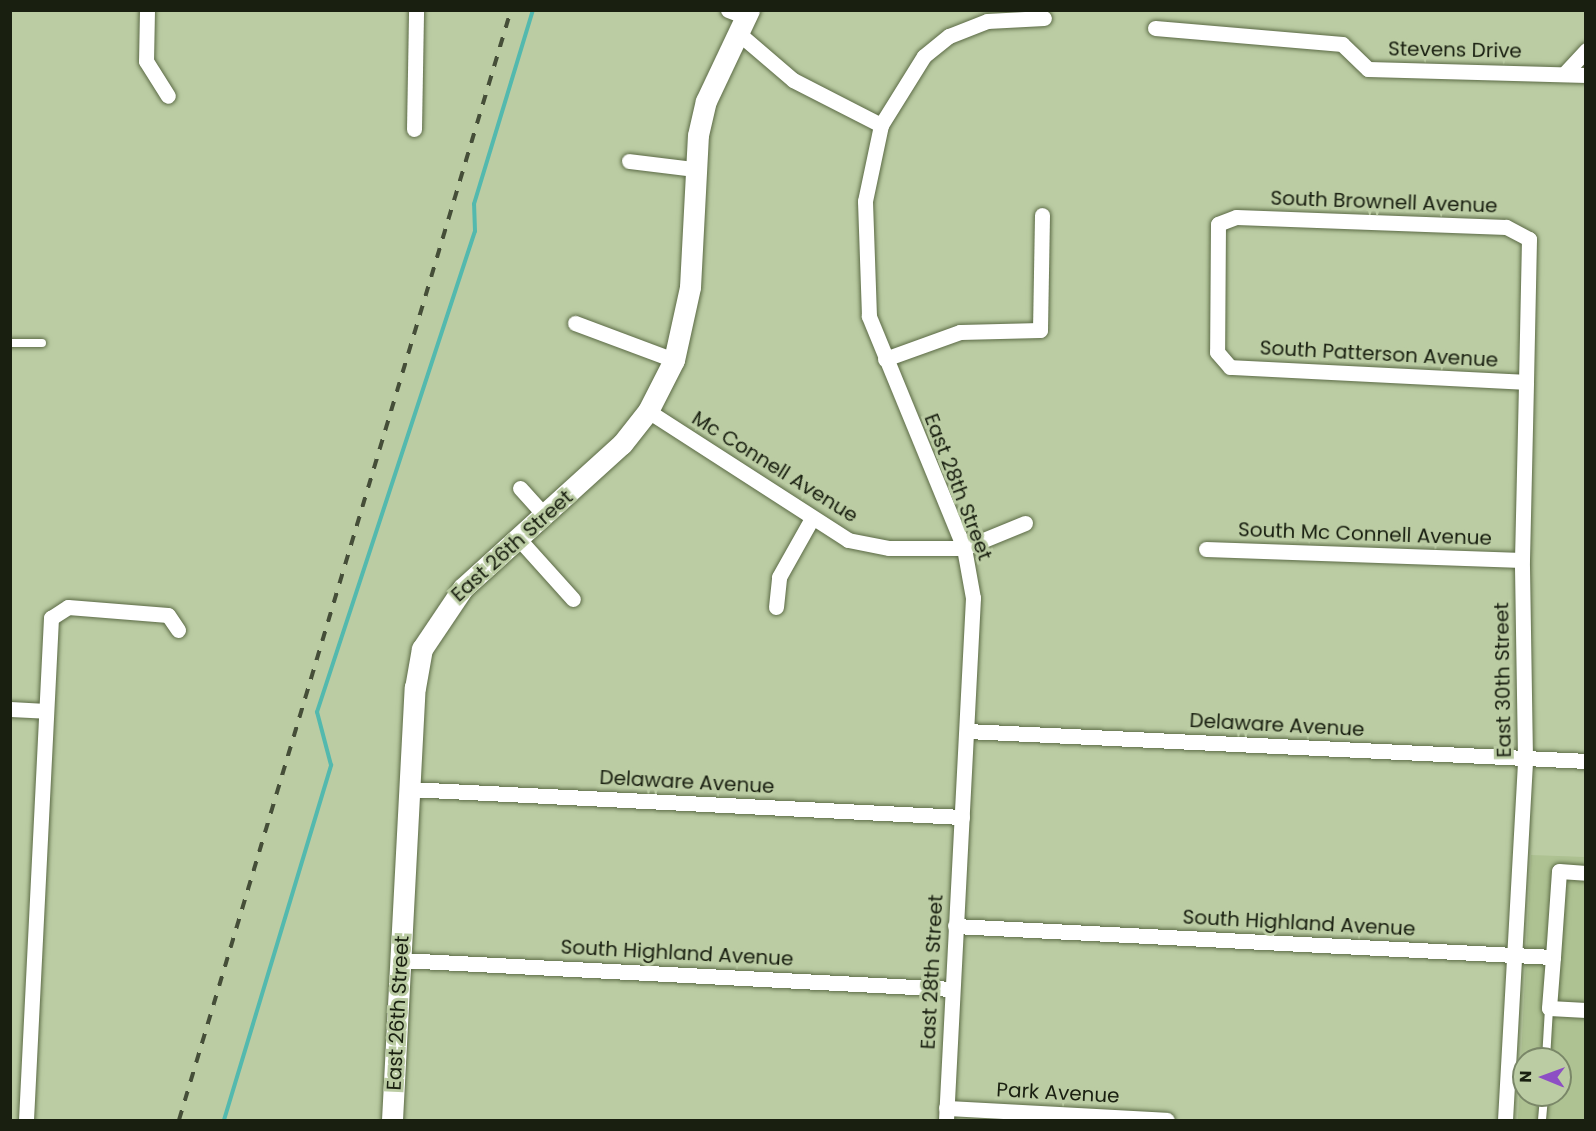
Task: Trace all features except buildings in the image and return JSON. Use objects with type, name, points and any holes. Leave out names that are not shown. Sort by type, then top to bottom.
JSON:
[{"type":"street","points":[[147,10],[146,61],[168,96]]},
{"type":"street","points":[[414,129],[416,10]]},
{"type":"street","points":[[740,17],[793,80],[881,125]]},
{"type":"street","name":"East 26th Street","points":[[392,1120],[409,789],[422,649],[449,603],[518,538],[603,464],[648,411],[674,360],[690,286],[694,169],[705,101],[740,17]]},
{"type":"street","name":"East 28th Street","points":[[946,1114],[973,606],[964,548],[869,316],[863,264],[868,165],[881,125],[913,70],[943,41],[987,21],[1044,18]]},
{"type":"street","name":"Stevens Drive","points":[[1155,28],[1342,44],[1368,69],[1586,75]]},
{"type":"street","points":[[1564,74],[1586,50]]},
{"type":"street","points":[[629,161],[694,169]]},
{"type":"street","points":[[885,359],[960,332],[1040,330],[1041,215]]},
{"type":"street","name":"South Brownell Avenue","points":[[1230,367],[1217,352],[1218,224],[1236,217],[1506,227],[1529,239]]},
{"type":"street","name":"East 30th Street","points":[[1505,1120],[1525,758],[1522,560],[1529,239]]},
{"type":"street","points":[[575,323],[674,360]]},
{"type":"street","name":"South Patterson Avenue","points":[[1230,367],[1526,382]]},
{"type":"street","name":"Mc Connell Avenue","points":[[648,411],[811,520],[873,546],[964,548],[1025,523]]},
{"type":"street","points":[[520,488],[544,515]]},
{"type":"street","points":[[776,608],[779,577],[811,520]]},
{"type":"street","points":[[518,538],[573,599]]},
{"type":"street","name":"South Mc Connell Avenue","points":[[1206,549],[1522,560]]},
{"type":"street","points":[[26,1120],[51,618],[57,611],[168,615],[178,630]]},
{"type":"street","points":[[10,709],[46,711]]},
{"type":"street","name":"Delaware Avenue","points":[[967,731],[1586,761]]},
{"type":"street","name":"Delaware Avenue","points":[[409,789],[962,817]]},
{"type":"street","points":[[1586,873],[1559,871],[1549,1008],[1586,1010]]},
{"type":"street","name":"South Highland Avenue","points":[[955,926],[1553,957]]},
{"type":"street","name":"South Highland Avenue","points":[[401,960],[952,989]]},
{"type":"street","name":"Park Avenue","points":[[946,1114],[1167,1120]]},
{"type":"lane","points":[[10,343],[42,343]]},
{"type":"lane","points":[[1547,1047],[1549,1008]]},
{"type":"shaded area","points":[[1531,855],[1585,857],[1585,1120],[1518,1120],[1519,1107],[1572,1107],[1572,1047],[1522,1047]]},
{"type":"waterway","points":[[224,1120],[331,765],[317,712],[475,231],[474,204],[533,10]]},
{"type":"railway","points":[[179,1120],[511,10]]}]
